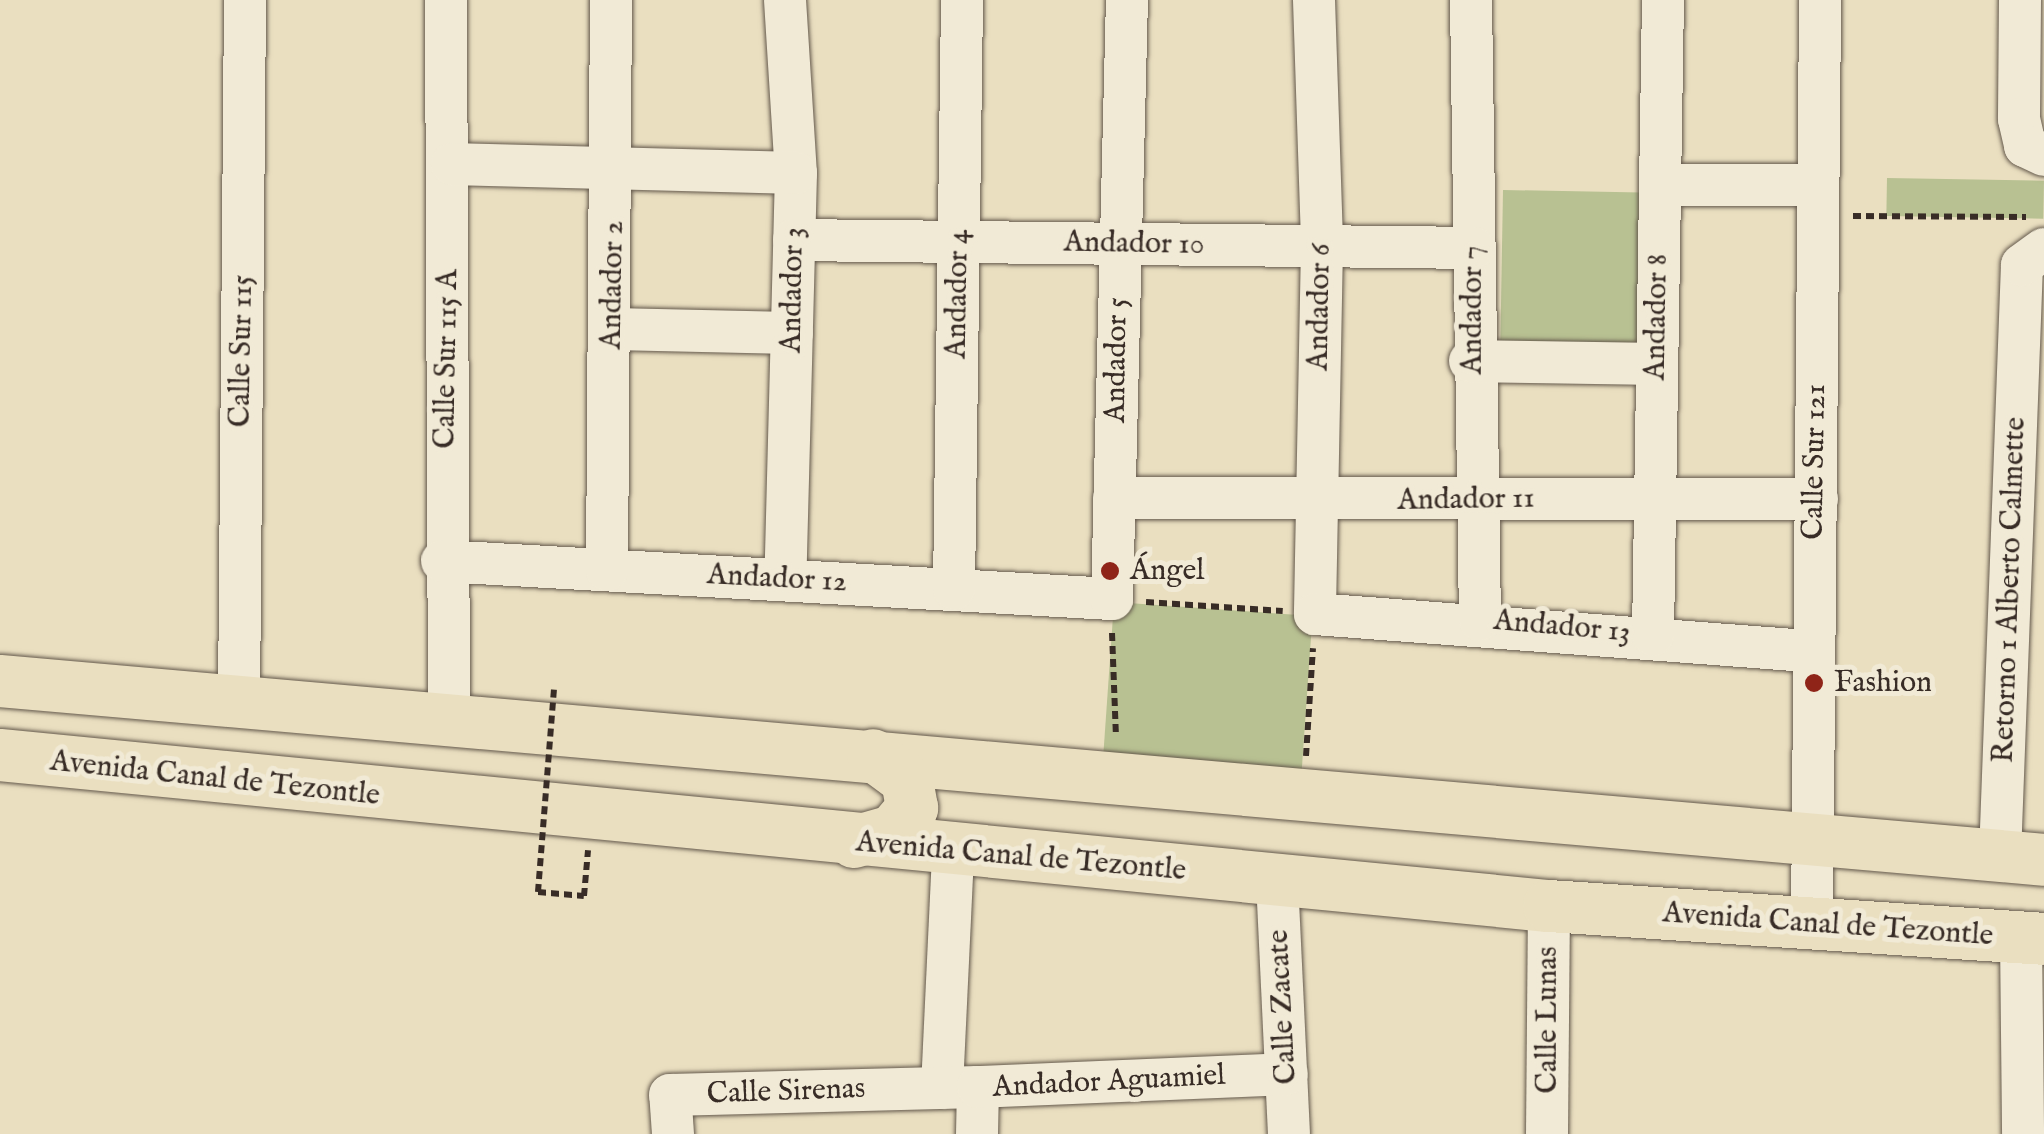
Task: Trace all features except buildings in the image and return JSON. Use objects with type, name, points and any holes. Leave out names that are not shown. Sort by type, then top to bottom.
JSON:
[{"type":"main road","points":[[0,681],[2022,858]]},
{"type":"main road","name":"Avenida Canal de Tezontle","points":[[0,755],[854,842],[1548,906],[2032,938]]},
{"type":"main road","points":[[854,842],[893,832],[912,808],[907,780],[873,755]]},
{"type":"street","name":"Calle Sur 115","points":[[239,702],[245,0]]},
{"type":"street","name":"Calle Sur 115 A","points":[[446,0],[452,164],[442,561],[449,718]]},
{"type":"street","name":"Andador 2","points":[[607,570],[616,164],[611,0]]},
{"type":"street","name":"Andador 3","points":[[785,0],[796,173],[786,580]]},
{"type":"street","name":"Andador 4","points":[[954,589],[962,0]]},
{"type":"street","name":"Andador 5","points":[[1112,599],[1127,0]]},
{"type":"street","name":"Andador 6","points":[[1314,0],[1322,246],[1315,614]]},
{"type":"street","name":"Andador 7","points":[[1471,0],[1474,248],[1470,361],[1483,499],[1480,620]]},
{"type":"street","name":"Andador 8","points":[[1653,635],[1663,0]]},
{"type":"street","name":"Calle Sur 121","points":[[1812,924],[1808,838],[1809,651],[1818,499],[1820,0]]},
{"type":"street","points":[[2020,0],[2018,119],[2025,146],[2044,155]]},
{"type":"street","points":[[452,164],[616,164],[796,173]]},
{"type":"street","points":[[1678,185],[1817,200]]},
{"type":"street","name":"Andador 10","points":[[794,240],[1474,248]]},
{"type":"street","name":"Retorno 1 Alberto Calmette","points":[[2022,858],[2033,257]]},
{"type":"street","points":[[612,330],[792,333]]},
{"type":"street","points":[[1470,361],[1655,364]]},
{"type":"street","name":"Andador 11","points":[[1114,498],[1317,502],[1818,499]]},
{"type":"street","name":"Andador 12","points":[[442,561],[1112,599]]},
{"type":"street","name":"Andador 13","points":[[1315,614],[1480,620],[1809,651]]},
{"type":"street","points":[[953,851],[960,1088]]},
{"type":"street","name":"Calle Zacate","points":[[1277,880],[1290,1134]]},
{"type":"street","name":"Calle Lunas","points":[[1547,1134],[1548,906]]},
{"type":"street","points":[[2022,1134],[2032,938]]},
{"type":"street","name":"Andador Aguamiel","points":[[977,1134],[960,1088],[1287,1074]]},
{"type":"street","name":"Calle Sirenas","points":[[673,1134],[670,1095],[960,1088]]},
{"type":"path","points":[[1817,200],[2044,217]]},
{"type":"path","points":[[1131,739],[1112,737],[1112,599],[1315,614],[1306,756],[1287,754]]},
{"type":"path","points":[[554,688],[538,892],[584,896]]},
{"type":"green space","points":[[1887,178],[2044,181],[2043,219],[1886,216]]},
{"type":"green space","points":[[1503,190],[1654,193],[1651,348],[1500,345]]},
{"type":"green space","points":[[1114,602],[1313,616],[1301,787],[1102,774]]},
{"type":"place","name":"Ángel","points":[[1110,571]]},
{"type":"place","name":"Fashion","points":[[1814,683]]}]
